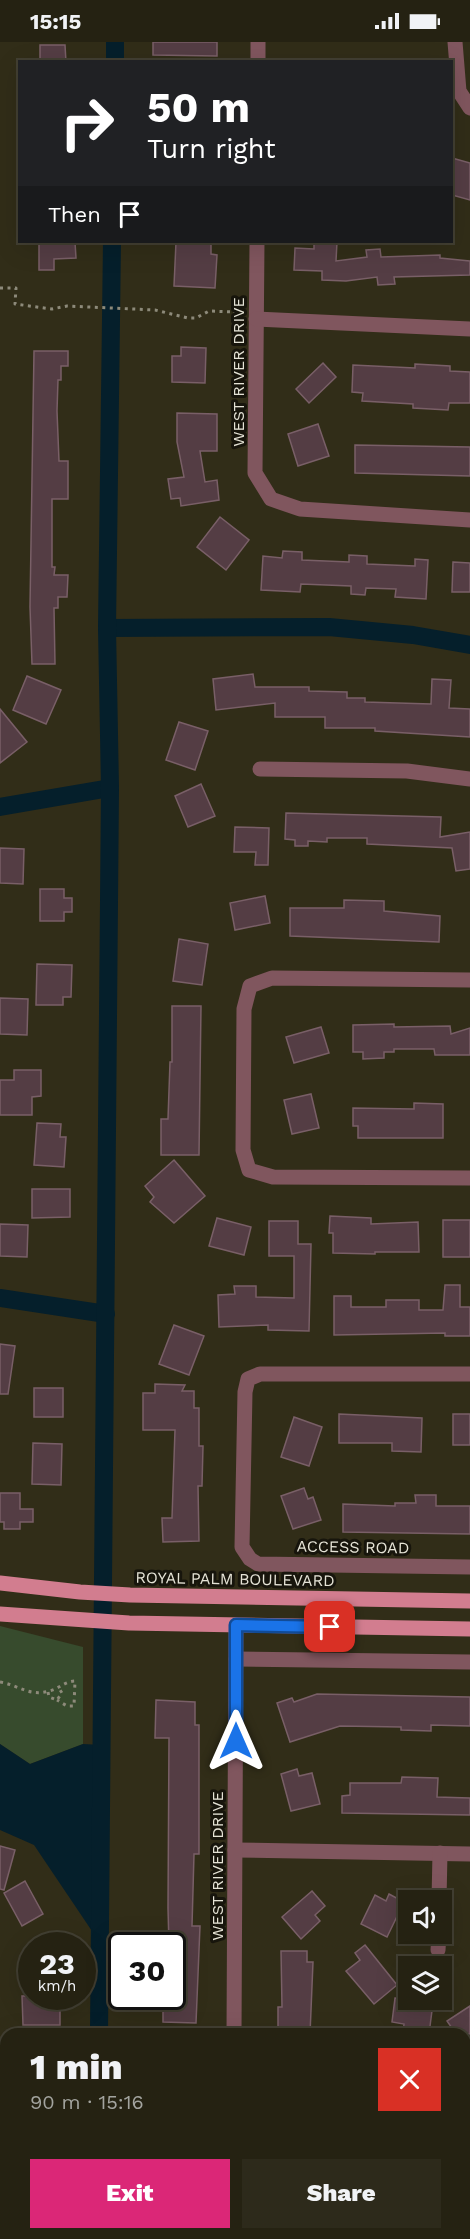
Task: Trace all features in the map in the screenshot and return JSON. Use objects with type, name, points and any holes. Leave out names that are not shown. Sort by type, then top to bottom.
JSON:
[{"type":"main road","name":"ROYAL PALM BOULEVARD","points":[[0,1582],[80,1592],[130,1595],[470,1601]]},
{"type":"main road","points":[[0,1614],[79,1622],[470,1629]]},
{"type":"street","points":[[258,42],[258,60]]},
{"type":"street","points":[[455,42],[459,91],[470,108]]},
{"type":"street","name":"WEST RIVER DRIVE","points":[[257,243],[255,472],[271,499],[300,509],[470,520]]},
{"type":"street","points":[[256,319],[470,328]]},
{"type":"street","points":[[260,769],[407,771],[470,779]]},
{"type":"street","points":[[470,980],[272,978],[250,986],[244,1009],[243,1150],[249,1170],[273,1177],[470,1178]]},
{"type":"street","name":"ACCESS ROAD","points":[[470,1374],[261,1374],[248,1379],[245,1392],[242,1547],[250,1559],[258,1564],[470,1567]]},
{"type":"street","name":"WEST RIVER DRIVE","points":[[234,2028],[236,1625]]},
{"type":"street","points":[[236,1659],[470,1662]]},
{"type":"street","points":[[235,1850],[470,1854]]},
{"type":"street","points":[[439,1890],[440,1853]]},
{"type":"street","points":[[438,1944],[438,1950]]},
{"type":"path","points":[[0,288],[16,288],[15,304],[52,309],[89,307],[145,310],[188,318],[196,318],[209,311],[235,312],[235,337],[256,337]]},
{"type":"path","points":[[0,1682],[14,1684],[29,1693],[48,1692],[67,1681],[75,1681],[74,1706],[67,1706],[49,1697],[48,1692]]},
{"type":"path","points":[[57,1700],[62,1693],[58,1687]]},
{"type":"green space","points":[[0,1626],[83,1647],[83,1744],[30,1764],[0,1744]]},
{"type":"water","points":[[0,1744],[30,1764],[83,1744],[102,1745],[100,1943],[96,1932],[93,1932],[34,1845],[0,1830]]},
{"type":"building","points":[[153,42],[217,42],[217,56],[153,55]]},
{"type":"building","points":[[40,45],[65,45],[66,60],[40,60]]},
{"type":"building","points":[[453,158],[470,163],[470,200],[453,195]]},
{"type":"building","points":[[39,243],[75,243],[76,258],[54,259],[54,270],[39,270]]},
{"type":"building","points":[[176,243],[211,243],[211,254],[217,255],[215,288],[174,286]]},
{"type":"building","points":[[314,243],[337,243],[336,261],[367,257],[366,250],[380,249],[381,257],[440,255],[440,258],[470,261],[470,275],[394,277],[395,284],[378,285],[377,277],[346,281],[322,280],[322,271],[294,270],[295,248],[314,249]]},
{"type":"building","points":[[181,347],[206,348],[205,383],[172,382],[172,356],[181,356]]},
{"type":"building","points":[[34,351],[68,351],[68,366],[61,366],[61,380],[58,380],[57,411],[59,461],[68,461],[68,499],[52,499],[52,567],[55,567],[54,575],[68,575],[67,597],[58,597],[58,608],[54,608],[55,664],[32,664],[30,607]]},
{"type":"building","points":[[323,363],[336,377],[309,403],[296,389]]},
{"type":"building","points":[[415,364],[450,366],[450,371],[470,372],[470,403],[449,403],[448,410],[413,408],[413,404],[362,401],[363,393],[352,392],[353,365],[415,368]]},
{"type":"building","points":[[177,413],[217,414],[217,451],[200,451],[205,482],[217,480],[219,500],[181,506],[180,498],[171,499],[168,479],[184,477],[177,442]]},
{"type":"building","points":[[318,424],[329,456],[298,466],[288,434]]},
{"type":"building","points":[[355,445],[470,447],[470,476],[355,473]]},
{"type":"building","points":[[220,517],[249,540],[226,570],[197,547]]},
{"type":"building","points":[[283,551],[302,552],[302,560],[349,562],[349,555],[367,556],[367,564],[415,566],[415,559],[428,560],[426,599],[395,597],[396,589],[366,588],[365,595],[351,594],[351,586],[301,584],[300,592],[261,590],[263,556],[282,558]]},
{"type":"building","points":[[453,562],[470,563],[470,592],[452,592]]},
{"type":"building","points":[[253,674],[255,687],[309,687],[309,691],[347,692],[347,698],[365,698],[365,702],[431,704],[432,679],[451,680],[449,708],[470,709],[470,737],[375,731],[375,728],[325,728],[325,717],[275,717],[275,703],[216,710],[213,679]]},
{"type":"building","points":[[27,676],[61,690],[46,724],[13,710]]},
{"type":"building","points":[[0,709],[27,742],[0,763]]},
{"type":"building","points":[[179,722],[208,731],[195,770],[166,760]]},
{"type":"building","points":[[201,784],[215,816],[188,827],[175,796]]},
{"type":"building","points":[[286,813],[441,817],[440,837],[470,832],[470,869],[456,871],[452,848],[367,844],[367,838],[327,838],[327,842],[308,841],[308,846],[295,846],[295,840],[285,839]]},
{"type":"building","points":[[235,827],[269,828],[268,865],[255,865],[256,852],[234,852]]},
{"type":"building","points":[[0,848],[24,849],[23,884],[0,883]]},
{"type":"building","points":[[40,889],[64,889],[64,898],[72,898],[72,912],[64,912],[64,921],[40,921]]},
{"type":"building","points":[[265,896],[270,923],[235,930],[230,903]]},
{"type":"building","points":[[344,900],[384,901],[384,911],[440,916],[439,942],[290,936],[290,908],[344,908]]},
{"type":"building","points":[[179,939],[208,944],[202,985],[173,981]]},
{"type":"building","points":[[37,964],[72,965],[71,997],[63,997],[63,1005],[36,1005]]},
{"type":"building","points":[[0,998],[28,999],[27,1035],[0,1034]]},
{"type":"building","points":[[172,1006],[201,1006],[199,1155],[161,1155],[161,1119],[168,1119],[170,1062],[172,1062]]},
{"type":"building","points":[[394,1024],[394,1027],[450,1026],[451,1034],[470,1028],[470,1055],[435,1055],[434,1049],[394,1049],[394,1052],[384,1052],[384,1058],[363,1059],[363,1052],[353,1052],[353,1025]]},
{"type":"building","points":[[321,1027],[329,1053],[294,1063],[286,1037]]},
{"type":"building","points":[[14,1070],[41,1070],[41,1096],[32,1097],[32,1115],[0,1115],[0,1080],[14,1080]]},
{"type":"building","points":[[311,1094],[319,1128],[292,1134],[284,1100]]},
{"type":"building","points":[[414,1103],[443,1104],[443,1138],[358,1138],[358,1126],[353,1126],[353,1108],[414,1109]]},
{"type":"building","points":[[37,1123],[61,1124],[60,1137],[66,1137],[64,1167],[34,1165]]},
{"type":"building","points":[[174,1160],[205,1196],[174,1223],[150,1202],[154,1197],[145,1186]]},
{"type":"building","points":[[32,1189],[70,1189],[70,1217],[32,1218]]},
{"type":"building","points":[[330,1216],[371,1218],[371,1224],[418,1222],[419,1252],[333,1253],[333,1233],[329,1233]]},
{"type":"building","points":[[217,1218],[251,1227],[244,1255],[209,1246]]},
{"type":"building","points":[[443,1220],[470,1220],[470,1257],[443,1257]]},
{"type":"building","points":[[269,1221],[298,1221],[298,1244],[311,1244],[309,1331],[268,1330],[268,1325],[219,1327],[218,1295],[235,1294],[234,1286],[256,1286],[256,1297],[294,1298],[294,1256],[269,1256]]},
{"type":"building","points":[[0,1224],[28,1225],[27,1257],[0,1256]]},
{"type":"building","points":[[445,1285],[460,1285],[460,1307],[470,1307],[470,1336],[445,1336],[445,1333],[334,1335],[334,1296],[351,1296],[351,1307],[386,1307],[386,1300],[419,1300],[419,1310],[443,1310]]},
{"type":"building","points":[[174,1325],[204,1336],[189,1375],[159,1364]]},
{"type":"building","points":[[0,1344],[15,1346],[8,1394],[0,1394]]},
{"type":"building","points":[[155,1384],[185,1385],[182,1391],[194,1391],[194,1408],[199,1408],[199,1446],[203,1446],[202,1486],[198,1486],[199,1541],[163,1542],[162,1518],[172,1518],[175,1430],[143,1430],[143,1393],[155,1393]]},
{"type":"building","points":[[34,1388],[63,1388],[63,1417],[34,1417]]},
{"type":"building","points":[[339,1414],[422,1418],[421,1452],[392,1451],[392,1443],[339,1443]]},
{"type":"building","points":[[453,1414],[470,1414],[470,1445],[453,1445]]},
{"type":"building","points":[[294,1417],[322,1427],[309,1466],[281,1457]]},
{"type":"building","points":[[33,1443],[62,1444],[61,1485],[32,1484]]},
{"type":"building","points":[[304,1488],[308,1499],[313,1497],[321,1520],[293,1529],[281,1496]]},
{"type":"building","points":[[0,1493],[20,1493],[20,1509],[33,1509],[33,1522],[20,1522],[20,1529],[4,1529],[4,1522],[0,1522]]},
{"type":"building","points":[[415,1495],[436,1495],[436,1506],[470,1506],[470,1534],[343,1532],[343,1504],[395,1506],[395,1503],[416,1503]]},
{"type":"building","points":[[317,1694],[470,1697],[470,1726],[431,1725],[431,1731],[401,1730],[401,1727],[340,1726],[290,1742],[277,1703],[292,1698],[294,1702]]},
{"type":"building","points":[[156,1700],[195,1702],[195,1725],[199,1725],[199,1854],[194,1854],[192,1926],[200,1926],[196,2023],[163,2022],[163,2010],[186,2010],[186,1932],[169,1932],[169,1738],[155,1738]]},
{"type":"building","points":[[297,1769],[299,1776],[312,1773],[320,1804],[291,1811],[281,1774]]},
{"type":"building","points":[[402,1777],[438,1778],[437,1797],[470,1798],[470,1815],[342,1813],[342,1796],[350,1795],[350,1783],[401,1783]]},
{"type":"building","points":[[0,1846],[15,1850],[4,1890],[0,1889]]},
{"type":"building","points":[[25,1881],[43,1914],[22,1926],[4,1893]]},
{"type":"building","points":[[312,1891],[325,1906],[315,1915],[320,1921],[301,1939],[282,1917]]},
{"type":"building","points":[[389,1894],[398,1899],[398,1914],[387,1937],[361,1924],[375,1895],[386,1901]]},
{"type":"building","points":[[365,1945],[397,1985],[374,2004],[346,1971],[360,1960],[355,1953]]},
{"type":"building","points":[[281,1951],[307,1951],[307,1962],[313,1962],[310,2028],[278,2028],[278,2007],[282,2007]]},
{"type":"building","points":[[395,1998],[398,1998],[398,2010],[432,2010],[430,2028],[404,2028],[404,2024],[392,2022]]},
{"type":"building","points":[[470,2006],[470,2028],[452,2028],[447,2021]]},
{"type":"building","points":[[22,2010],[60,2010],[60,2025],[23,2025]]},
{"type":"waterway","points":[[115,42],[115,60]]},
{"type":"waterway","points":[[99,2028],[110,788],[107,628],[112,243]]},
{"type":"waterway","points":[[107,628],[329,627],[413,635],[470,645]]},
{"type":"waterway","points":[[0,807],[110,788]]},
{"type":"waterway","points":[[0,1298],[106,1314]]},
{"type":"route","points":[[236,1741],[236,1625],[330,1627]]}]
